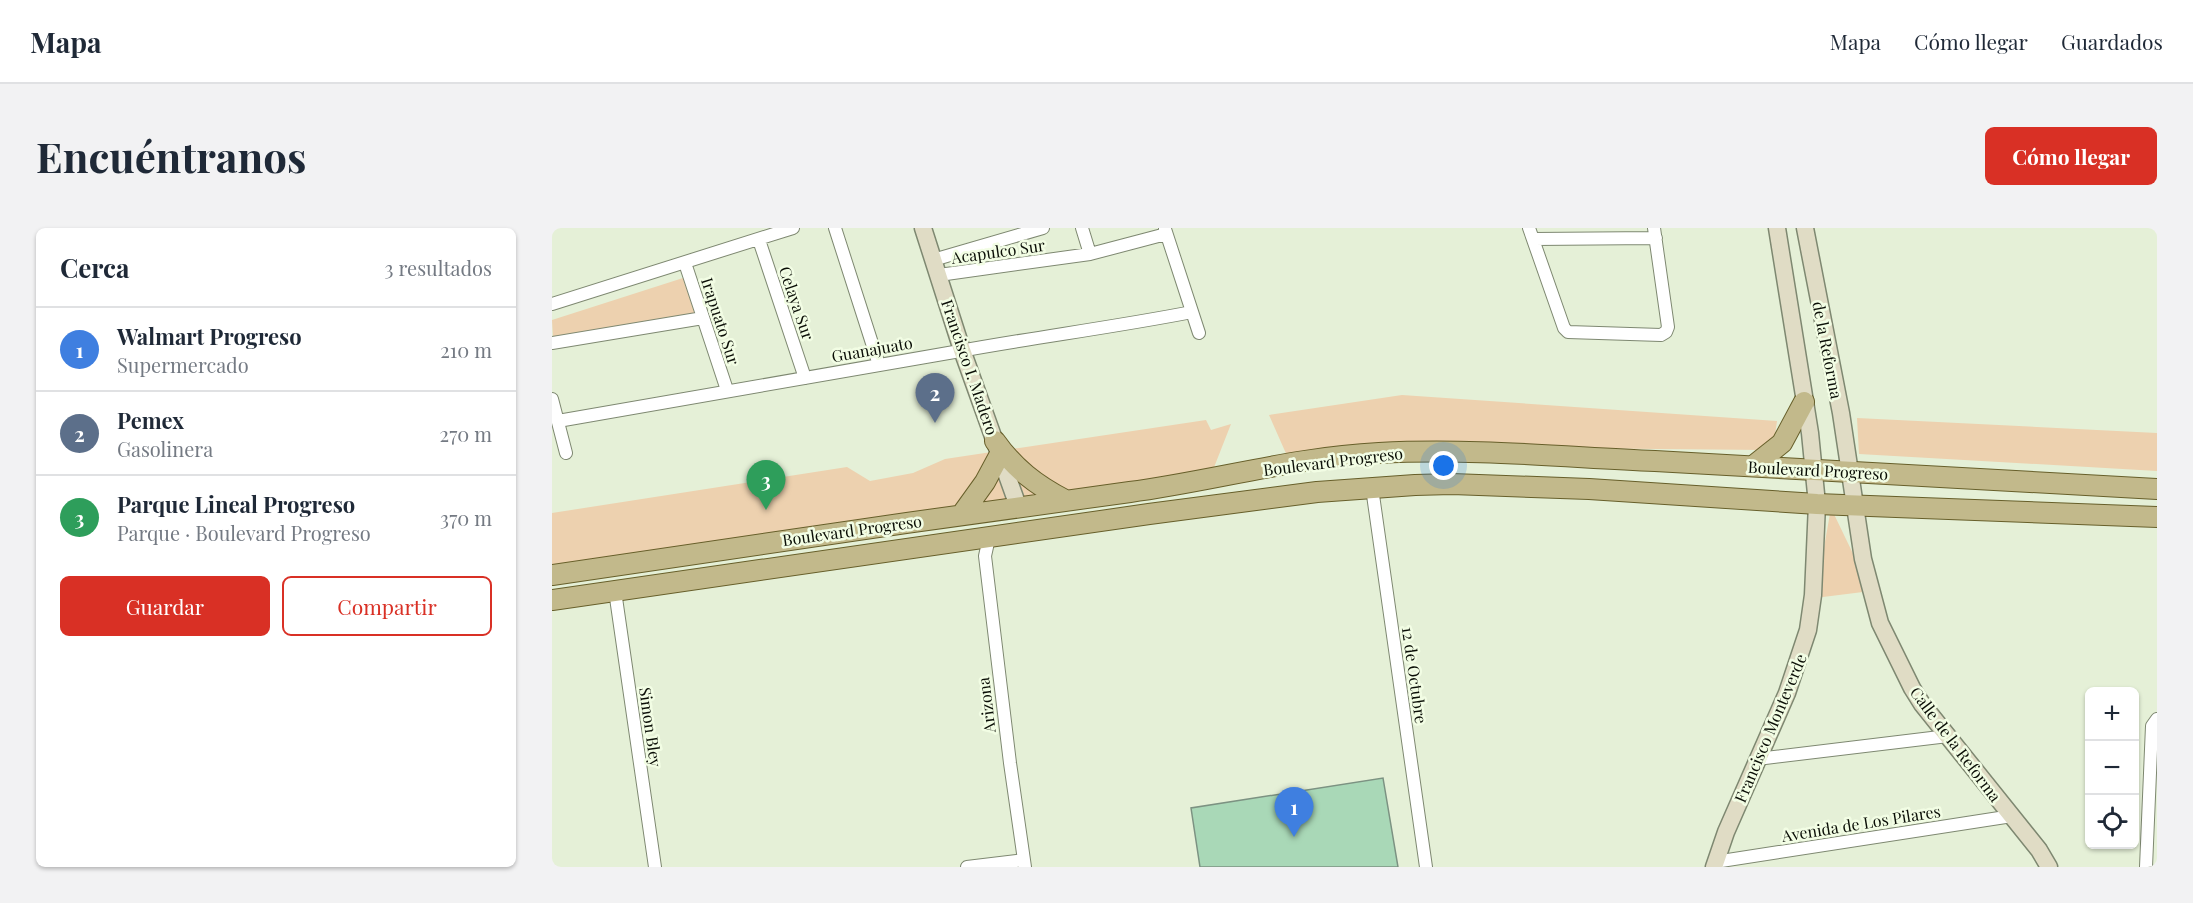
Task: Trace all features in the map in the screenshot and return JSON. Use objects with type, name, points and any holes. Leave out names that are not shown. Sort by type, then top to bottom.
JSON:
[{"type":"main road","name":"Francisco I. Madero","points":[[924,228],[963,350],[1018,506]]},
{"type":"main road","name":"Francisco Monteverde","points":[[1715,864],[1757,759],[1788,693],[1808,630],[1813,596],[1817,504],[1814,470],[1777,228]]},
{"type":"main road","name":"de la Reforma","points":[[1805,228],[1841,413],[1850,472]]},
{"type":"main road","points":[[1753,466],[1782,443],[1804,402]]},
{"type":"main road","points":[[962,514],[985,482],[997,449],[1019,470],[1048,492],[1065,500]]},
{"type":"main road","name":"Boulevard Progreso","points":[[552,574],[1161,487],[1286,464],[1374,453],[1454,452],[2157,489]]},
{"type":"main road","name":"Calle de la Reforma","points":[[1850,472],[1863,559],[1880,623],[1912,688],[2039,850],[2049,867]]},
{"type":"main road","name":"Boulevard Progreso","points":[[552,600],[1050,528],[1317,492],[1372,488],[1464,484],[1854,506],[2157,517]]},
{"type":"main road","points":[[989,538],[1018,506],[1050,528]]},
{"type":"street","points":[[552,304],[793,228]]},
{"type":"street","points":[[835,228],[879,365]]},
{"type":"street","points":[[936,268],[1043,228]]},
{"type":"street","points":[[1082,228],[1090,254]]},
{"type":"street","points":[[1166,231],[1199,333]]},
{"type":"street","name":"Acapulco Sur","points":[[936,268],[1090,254],[1166,231]]},
{"type":"street","points":[[1655,233],[1668,327],[1666,332],[1661,335],[1568,332],[1564,328],[1531,234],[1655,233]]},
{"type":"street","name":"Celaya Sur","points":[[759,240],[805,378]]},
{"type":"street","name":"Irapuato Sur","points":[[685,263],[727,390]]},
{"type":"street","name":"Guanajuato","points":[[558,421],[727,390],[963,350],[1061,336],[1192,312]]},
{"type":"street","points":[[552,344],[703,318]]},
{"type":"street","points":[[552,399],[566,453]]},
{"type":"street","name":"12 de Octubre","points":[[1372,488],[1426,867]]},
{"type":"street","name":"Arizona","points":[[989,538],[985,556],[986,567],[1010,763],[1025,863]]},
{"type":"street","name":"Simon Bley","points":[[615,591],[655,867]]},
{"type":"street","points":[[2146,867],[2152,804],[2152,726],[2156,719]]},
{"type":"street","points":[[1757,759],[1948,736]]},
{"type":"street","name":"Avenida de Los Pilares","points":[[1715,864],[2012,816]]},
{"type":"street","points":[[967,867],[1025,863]]},
{"type":"shaded area","points":[[683,278],[695,314],[553,337],[552,320]]},
{"type":"shaded area","points":[[1402,395],[1777,421],[1775,435],[1766,450],[1450,447],[1288,458],[1269,415]]},
{"type":"shaded area","points":[[1857,418],[2157,433],[2157,471],[1859,454]]},
{"type":"shaded area","points":[[1206,420],[1211,430],[1231,424],[1211,475],[552,569],[552,513],[847,467],[870,481],[913,473],[945,459]]},
{"type":"shaded area","points":[[1831,508],[1871,591],[1815,598]]},
{"type":"building","points":[[1383,778],[1398,867],[1200,867],[1191,808]]},
{"type":"place","name":"Pemex","points":[[935,423]]},
{"type":"place","name":"Parque Lineal Progreso","points":[[766,510]]},
{"type":"place","name":"Walmart Progreso","points":[[1294,837]]}]
